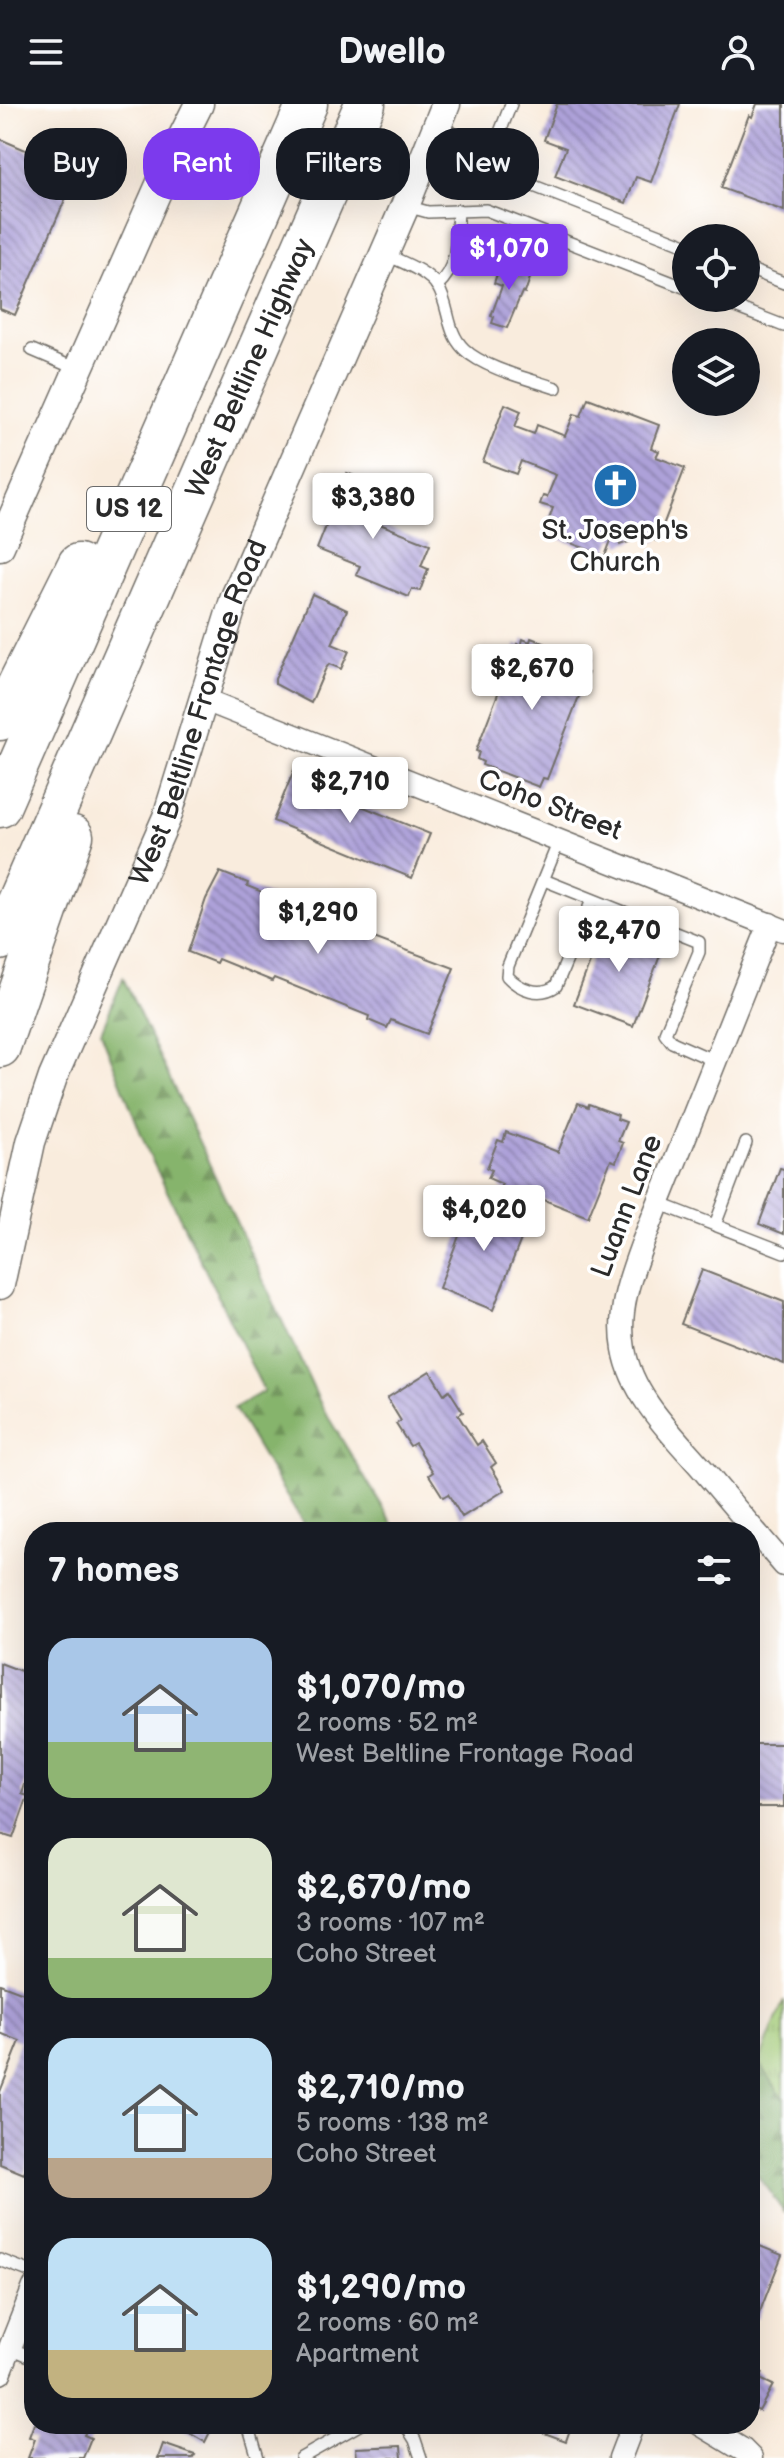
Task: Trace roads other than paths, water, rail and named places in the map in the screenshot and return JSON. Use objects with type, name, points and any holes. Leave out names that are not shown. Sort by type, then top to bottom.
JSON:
[{"type":"highway","name":"West Beltline Highway","points":[[0,807],[307,104]]},
{"type":"highway","name":"West Beltline Highway","points":[[0,940],[365,104]]},
{"type":"highway","points":[[0,720],[258,212]]},
{"type":"highway","points":[[0,1047],[57,880],[211,459]]},
{"type":"street","points":[[0,546],[171,160],[199,104]]},
{"type":"street","name":"West Beltline Frontage Road","points":[[0,1285],[40,1110],[167,817],[235,597],[442,115]]},
{"type":"street","name":"Coho Street","points":[[205,700],[777,927]]},
{"type":"street","name":"Luann Lane","points":[[747,1522],[640,1392],[624,1349],[622,1322],[625,1291],[658,1203],[715,1061],[777,927]]},
{"type":"street","name":"Luann Lane","points":[[760,1537],[784,1565]]},
{"type":"street","points":[[0,2373],[24,2312]]},
{"type":"street","points":[[620,2458],[629,2434]]},
{"type":"street","points":[[717,2434],[751,2458]]},
{"type":"lane","points":[[502,128],[511,104]]},
{"type":"lane","points":[[442,115],[461,128]]},
{"type":"lane","points":[[539,188],[672,240]]},
{"type":"lane","points":[[405,206],[428,212],[486,210],[672,283]]},
{"type":"lane","points":[[437,286],[449,275],[455,260],[458,210]]},
{"type":"lane","points":[[385,253],[423,274],[437,286],[452,334],[463,349],[476,359],[556,388]]},
{"type":"lane","points":[[760,274],[784,283]]},
{"type":"lane","points":[[748,312],[784,326]]},
{"type":"lane","points":[[32,350],[79,370]]},
{"type":"lane","points":[[559,841],[508,966],[507,976],[515,984],[534,992],[548,992],[556,986],[592,900]]},
{"type":"lane","points":[[544,880],[699,942],[699,952],[665,1033],[672,1042],[715,1061]]},
{"type":"lane","points":[[715,1225],[746,1143]]},
{"type":"lane","points":[[658,1203],[784,1252]]},
{"type":"lane","points":[[0,2260],[24,2269]]},
{"type":"lane","points":[[10,2348],[24,2354]]},
{"type":"lane","points":[[251,2434],[258,2458]]},
{"type":"lane","points":[[301,2458],[343,2434]]},
{"type":"lane","points":[[411,2434],[421,2458]]},
{"type":"place","name":"St. Joseph's Church","points":[[615,485]]}]
